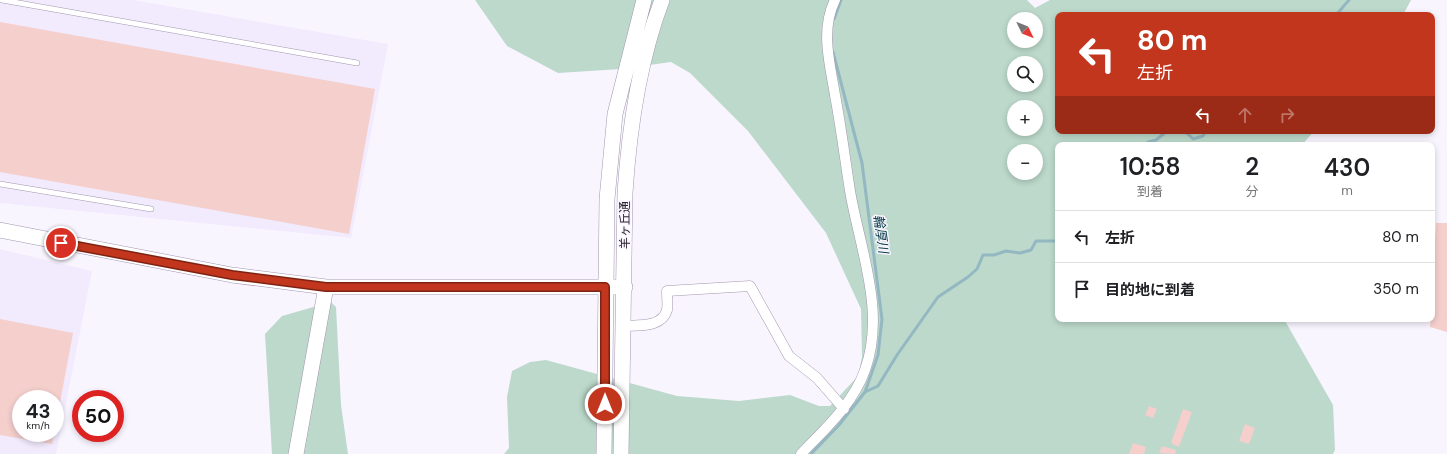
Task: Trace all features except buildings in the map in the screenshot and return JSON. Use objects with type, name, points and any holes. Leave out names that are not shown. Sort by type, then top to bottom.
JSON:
[{"type":"main road","name":"羊ヶ丘通","points":[[604,454],[607,199],[615,114],[644,0]]},
{"type":"main road","name":"羊ヶ丘通","points":[[621,454],[625,287],[625,193],[628,150],[654,22],[662,0]]},
{"type":"main road","points":[[0,230],[225,274],[326,287],[625,287]]},
{"type":"main road","points":[[296,454],[326,287]]},
{"type":"street","points":[[801,454],[844,409],[865,371],[873,333],[872,295],[850,191],[830,66],[827,29],[829,13],[835,0]]},
{"type":"street","points":[[624,326],[651,325],[658,321],[667,310],[667,291],[750,286],[789,356],[817,378],[844,409]]},
{"type":"lane","points":[[2,0],[357,63]]},
{"type":"lane","points":[[0,184],[150,209]]},
{"type":"shaded area","points":[[0,0],[133,0],[388,44],[351,238],[0,203]]},
{"type":"shaded area","points":[[0,249],[92,271],[64,413],[64,390],[12,390],[12,442],[58,442],[56,454],[0,454]]},
{"type":"green space","points":[[475,0],[1027,0],[1035,8],[1050,0],[1411,0],[1405,12],[1055,12],[1055,134],[1311,134],[1305,142],[1055,142],[1055,322],[1286,322],[1333,405],[1335,450],[1333,454],[504,454],[509,448],[507,397],[512,371],[530,362],[546,360],[677,396],[739,401],[790,395],[819,406],[830,406],[858,376],[862,357],[861,309],[826,233],[748,131],[690,73],[671,62],[621,69],[558,73],[507,46]]},
{"type":"green space","points":[[331,302],[336,307],[341,405],[348,454],[272,454],[265,334],[282,316]]},
{"type":"waterway","name":"輪厚川","points":[[834,19],[841,0]]},
{"type":"waterway","points":[[1339,12],[1349,0]]},
{"type":"waterway","name":"輪厚川","points":[[811,454],[839,425],[865,392],[878,355],[882,319],[862,163],[833,52]]},
{"type":"waterway","points":[[1148,142],[1156,140],[1163,134]]},
{"type":"waterway","points":[[1188,134],[1193,139],[1203,136],[1204,134]]},
{"type":"waterway","points":[[865,392],[878,386],[897,355],[938,297],[968,277],[977,269],[983,255],[994,255],[1006,251],[1020,253],[1031,250],[1036,241],[1055,241]]},
{"type":"route","points":[[61,243],[232,275],[326,287],[605,287],[605,404]]}]
